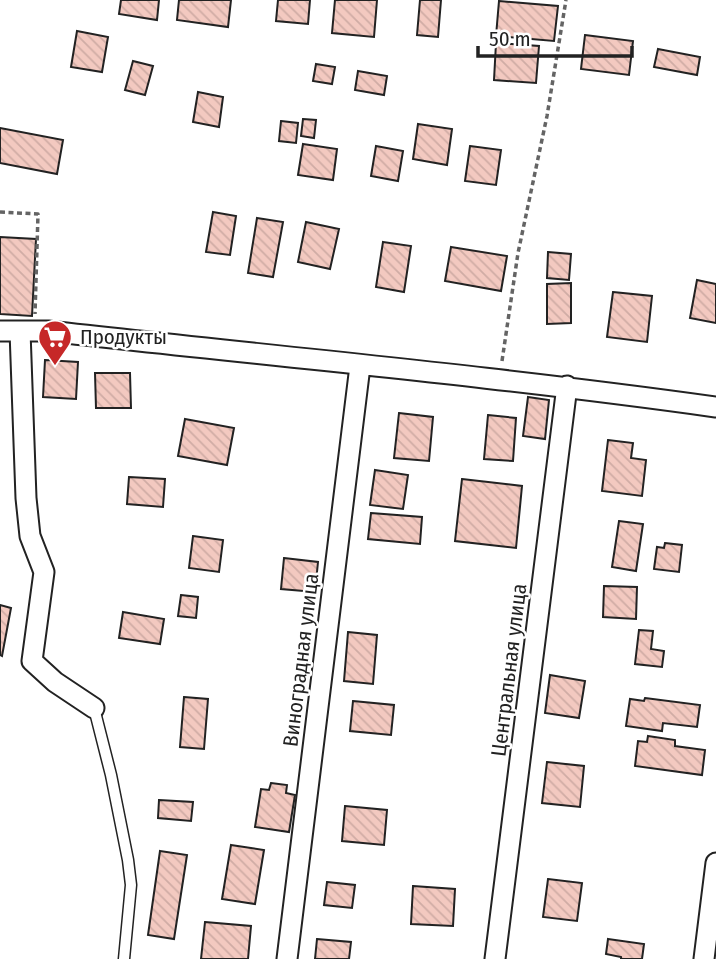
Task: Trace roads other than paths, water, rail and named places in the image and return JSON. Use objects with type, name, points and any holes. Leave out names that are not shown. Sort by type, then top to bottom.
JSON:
[{"type":"street","points":[[94,708],[55,682],[32,661],[44,572],[30,536],[18,329],[567,386],[716,407]]},
{"type":"street","name":"Виноградная улица","points":[[287,959],[360,366]]},
{"type":"street","name":"Центральная улица","points":[[495,959],[567,386]]},
{"type":"street","points":[[704,959],[716,863]]},
{"type":"lane","points":[[94,708],[111,775],[131,885],[124,959]]},
{"type":"place","name":"Продукты","points":[[55,367]]}]
